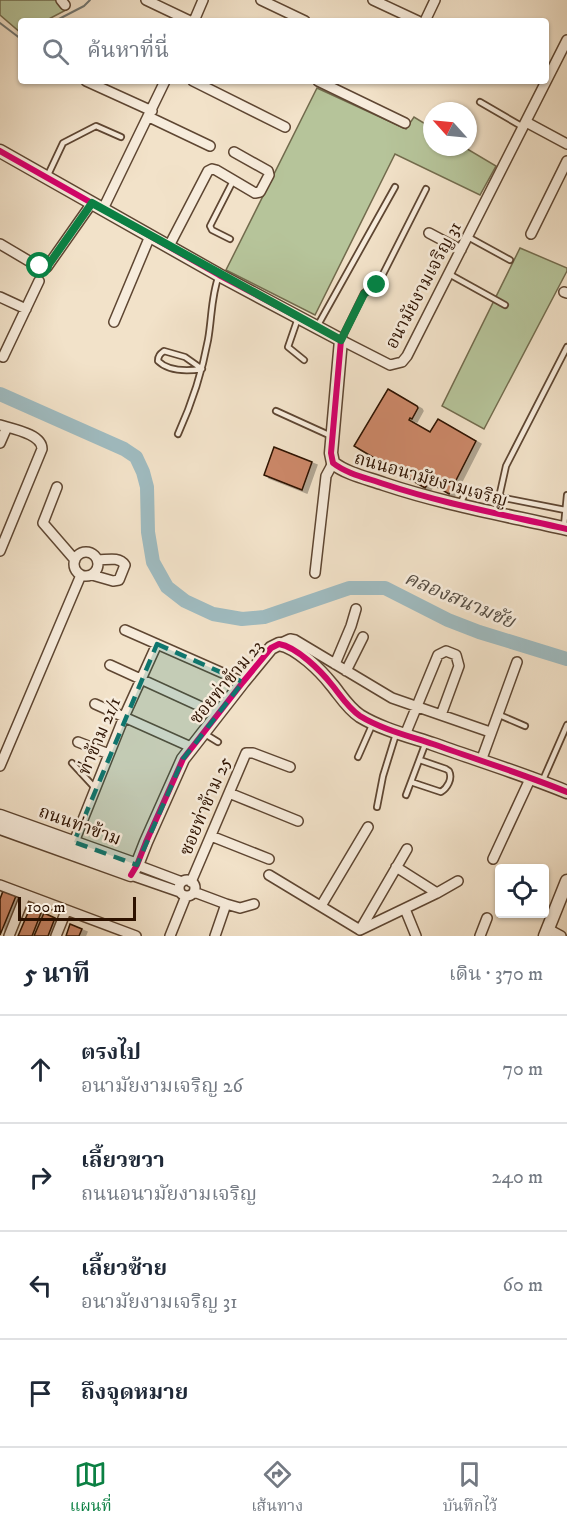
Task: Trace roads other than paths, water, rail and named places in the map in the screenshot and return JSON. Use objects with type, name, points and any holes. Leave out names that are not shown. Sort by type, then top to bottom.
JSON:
[{"type":"street","points":[[146,0],[185,18]]},
{"type":"street","points":[[194,18],[203,0]]},
{"type":"street","points":[[261,0],[298,18]]},
{"type":"street","points":[[426,18],[435,0]]},
{"type":"street","points":[[376,1],[412,18]]},
{"type":"street","name":"อนามัยงามเจริญ 31","points":[[549,70],[567,40]]},
{"type":"street","points":[[92,84],[210,147]]},
{"type":"street","points":[[103,209],[164,84]]},
{"type":"street","points":[[199,84],[285,127]]},
{"type":"street","points":[[324,84],[405,123]]},
{"type":"street","name":"อนามัยงามเจริญ 31","points":[[341,340],[384,363],[397,365],[402,362],[413,346],[543,84]]},
{"type":"street","points":[[524,124],[567,144]]},
{"type":"street","points":[[0,151],[219,275],[341,340]]},
{"type":"street","points":[[169,246],[208,171],[216,170],[258,193],[269,175],[265,168],[234,152]]},
{"type":"street","points":[[531,234],[567,161]]},
{"type":"street","points":[[1,248],[34,264],[47,267],[92,203]]},
{"type":"street","points":[[429,233],[461,250]]},
{"type":"street","points":[[114,322],[150,236]]},
{"type":"street","points":[[3,357],[39,281]]},
{"type":"street","points":[[0,297],[26,309]]},
{"type":"street","name":"ถนนอนามัยงามเจริญ","points":[[341,340],[332,436],[333,463],[343,470],[384,484],[460,505],[565,529]]},
{"type":"street","points":[[0,443],[3,426],[38,439],[42,444],[42,449],[0,550]]},
{"type":"street","points":[[315,573],[326,476],[333,463]]},
{"type":"street","points":[[57,487],[43,523],[75,560]]},
{"type":"street","points":[[84,552],[92,553],[98,560],[97,570],[87,576],[81,575],[74,567],[75,560],[84,552]]},
{"type":"street","points":[[92,574],[113,581],[118,580],[121,576],[124,565],[122,561],[98,560]]},
{"type":"street","points":[[0,766],[81,575]]},
{"type":"street","points":[[335,664],[356,609]]},
{"type":"street","points":[[125,630],[243,682]]},
{"type":"street","points":[[346,671],[363,637]]},
{"type":"street","points":[[279,644],[290,639],[296,640],[386,695],[417,708],[490,732]]},
{"type":"street","name":"ท่าข้าม 21/1","points":[[74,842],[124,717],[157,644]]},
{"type":"street","name":"ซอยท่าข้าม 23","points":[[134,870],[178,769],[191,747],[243,682],[274,646],[279,644],[293,649],[312,664],[354,712],[373,723],[567,792]]},
{"type":"street","points":[[401,733],[417,708],[438,655],[446,651],[456,655],[459,666],[441,715]]},
{"type":"street","points":[[481,760],[517,662]]},
{"type":"street","points":[[110,665],[217,714]]},
{"type":"street","points":[[95,704],[191,747]]},
{"type":"street","points":[[78,741],[109,754]]},
{"type":"street","name":"ซอยท่าข้าม 25","points":[[170,936],[187,889],[246,753],[253,753],[290,767]]},
{"type":"street","points":[[493,859],[537,780]]},
{"type":"street","points":[[229,793],[298,821]]},
{"type":"street","name":"ถนนท่าข้าม","points":[[0,816],[74,842],[134,870]]},
{"type":"street","points":[[321,906],[369,827]]},
{"type":"street","name":"ถนนท่าข้าม","points":[[0,828],[134,870],[240,908],[254,904]]},
{"type":"street","points":[[211,836],[269,859]]},
{"type":"street","points":[[360,930],[407,849]]},
{"type":"street","points":[[396,867],[436,892]]},
{"type":"street","points":[[269,875],[360,930]]},
{"type":"street","points":[[360,930],[458,881]]},
{"type":"street","points":[[561,936],[547,933],[567,881]]},
{"type":"street","points":[[0,885],[136,936]]},
{"type":"street","points":[[9,936],[25,896]]},
{"type":"street","points":[[215,936],[226,903]]},
{"type":"street","points":[[405,909],[416,936]]},
{"type":"street","points":[[56,936],[66,911]]},
{"type":"street","points":[[480,936],[487,918]]},
{"type":"street","points":[[105,936],[109,926]]},
{"type":"lane","points":[[480,102],[524,124]]},
{"type":"lane","points":[[47,177],[66,140],[96,126],[121,137]]},
{"type":"lane","points":[[230,240],[212,230],[210,226],[233,180]]},
{"type":"lane","points":[[317,327],[395,188]]},
{"type":"lane","points":[[341,340],[364,294],[379,282],[426,189]]},
{"type":"lane","points":[[468,237],[510,260]]},
{"type":"lane","points":[[449,274],[505,305]]},
{"type":"lane","points":[[178,434],[196,392],[202,369],[213,313],[215,287],[219,275]]},
{"type":"lane","points":[[298,318],[288,348],[304,360]]},
{"type":"lane","points":[[495,513],[506,466],[567,347]]},
{"type":"lane","points":[[168,352],[191,360],[202,369],[182,371],[163,366],[158,362],[158,358],[160,353],[168,352]]},
{"type":"lane","points":[[276,411],[332,436]]},
{"type":"lane","points":[[460,505],[466,492],[469,491],[566,510]]},
{"type":"lane","points":[[565,529],[567,495]]},
{"type":"lane","points":[[497,714],[525,726]]},
{"type":"lane","points":[[358,757],[373,723]]},
{"type":"lane","points":[[537,780],[567,725]]},
{"type":"lane","points":[[202,733],[218,742]]},
{"type":"lane","points":[[377,807],[383,776],[401,733]]},
{"type":"lane","points":[[406,795],[426,742]]},
{"type":"lane","points":[[411,782],[441,792],[451,778],[446,769],[420,760]]},
{"type":"lane","points":[[72,763],[95,788]]},
{"type":"waterway","points":[[61,18],[84,6],[90,0]]},
{"type":"waterway","points":[[0,23],[18,37]]},
{"type":"waterway","name":"คลองสนามชัย","points":[[0,394],[124,449],[136,457],[147,487],[148,532],[153,562],[167,587],[185,601],[213,614],[242,619],[264,617],[349,588],[385,588],[448,620],[567,659]]}]
